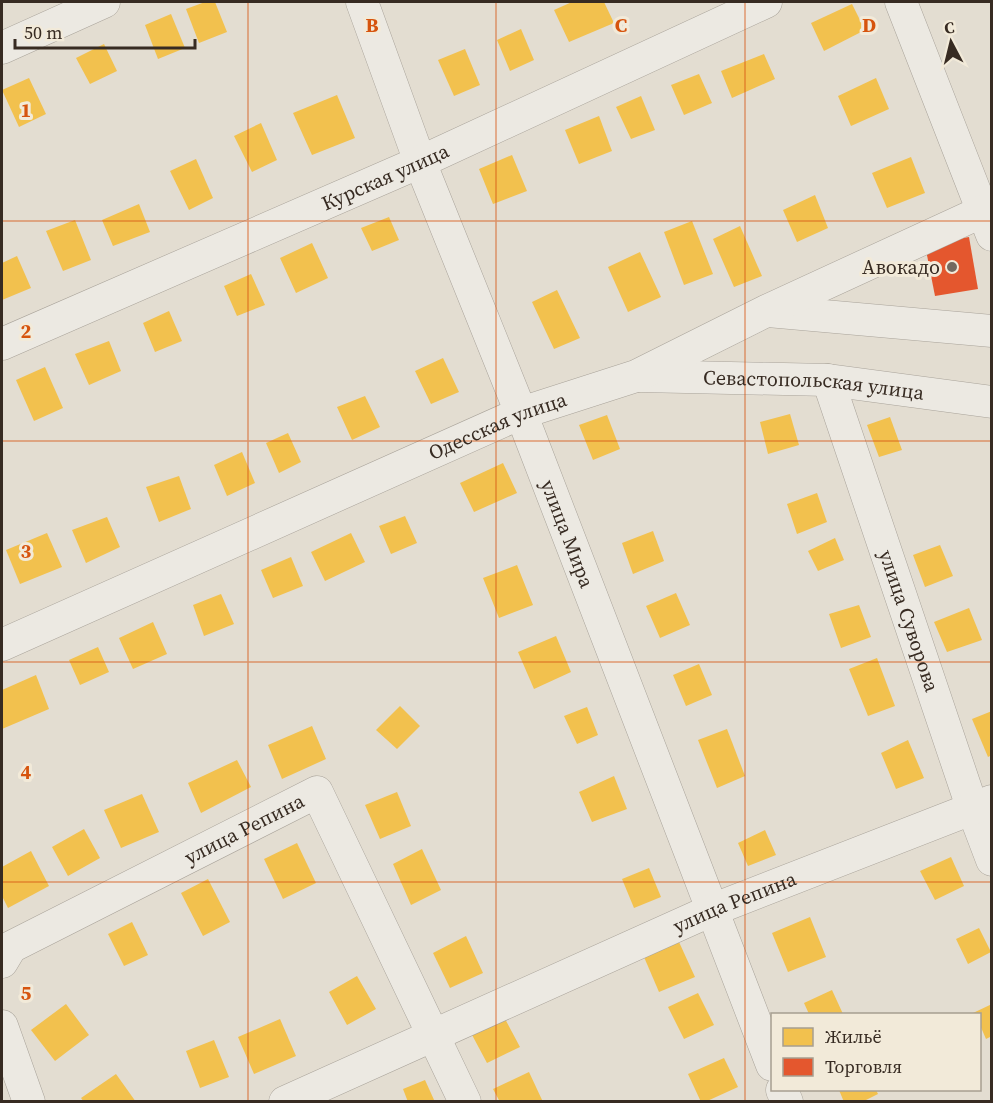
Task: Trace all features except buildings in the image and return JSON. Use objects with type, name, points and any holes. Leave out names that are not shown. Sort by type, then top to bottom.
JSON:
[{"type":"street","points":[[2,48],[104,2]]},
{"type":"street","name":"улица Мира","points":[[362,2],[420,162],[521,413],[771,1062]]},
{"type":"street","name":"Курская улица","points":[[2,344],[420,162],[766,2]]},
{"type":"street","points":[[901,2],[988,217]]},
{"type":"street","name":"Одесская улица","points":[[2,645],[521,413],[636,376],[766,311],[988,217]]},
{"type":"street","points":[[766,311],[992,331]]},
{"type":"street","name":"Севастопольская улица","points":[[636,376],[828,380],[992,402]]},
{"type":"street","name":"улица Суворова","points":[[828,380],[982,805],[992,860]]},
{"type":"street","name":"улица Репина","points":[[2,962],[11,948],[317,792],[465,1101]]},
{"type":"street","name":"улица Репина","points":[[285,1101],[712,910],[982,805]]},
{"type":"street","points":[[2,1026],[29,1101]]},
{"type":"place","name":"Авокадо","points":[[952,267]]}]
